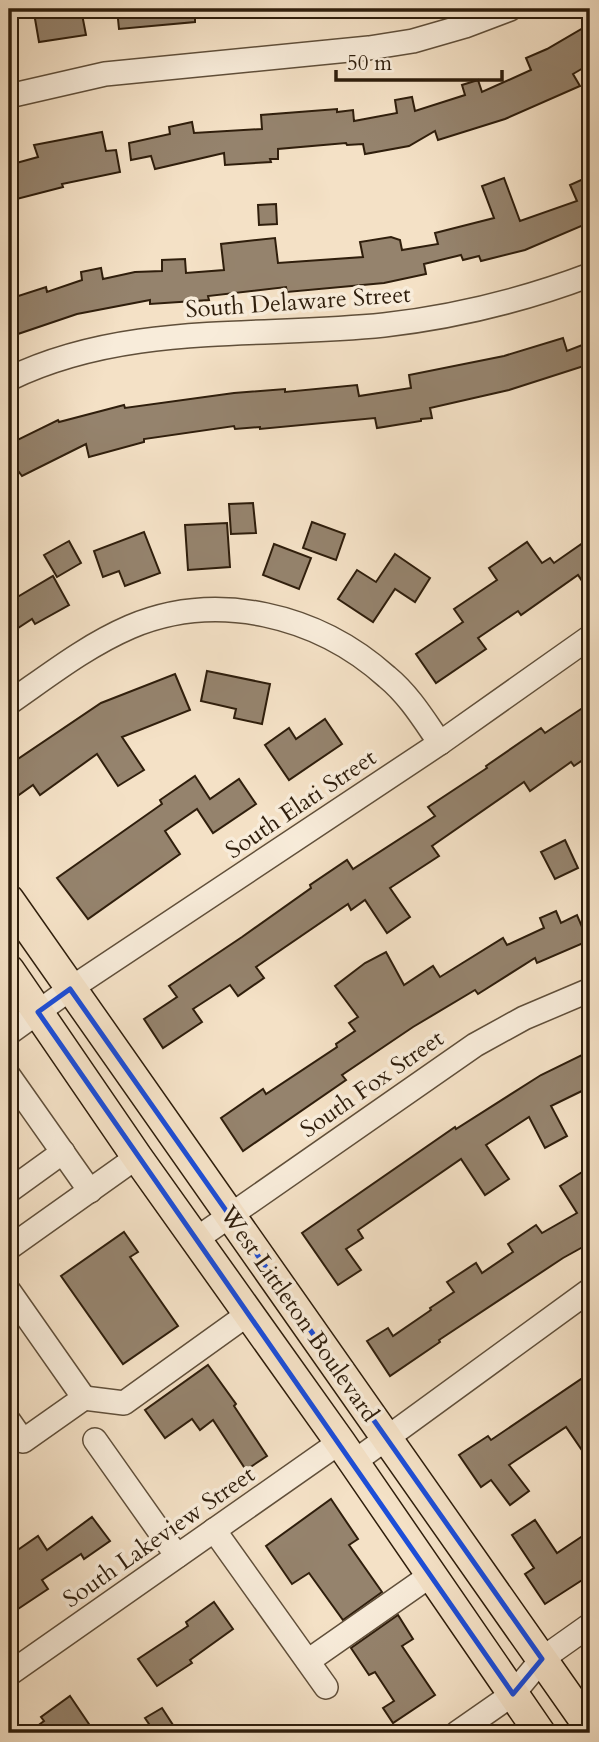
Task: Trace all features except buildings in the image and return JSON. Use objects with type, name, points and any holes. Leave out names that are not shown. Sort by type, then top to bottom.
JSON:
[{"type":"main road","name":"West Littleton Boulevard","points":[[9,900],[590,1728]]},
{"type":"main road","name":"West Littleton Boulevard","points":[[9,970],[540,1733]]},
{"type":"street","points":[[9,96],[105,74],[369,48],[413,41],[466,26],[510,9]]},
{"type":"street","name":"South Delaware Street","points":[[9,379],[71,355],[130,342],[190,335],[384,325],[443,316],[500,303],[555,289],[590,275]]},
{"type":"street","points":[[9,703],[97,642],[132,626],[195,611],[229,610],[264,614],[301,624],[332,637],[390,678],[414,705],[440,743]]},
{"type":"street","name":"South Elati Street","points":[[9,1033],[70,989],[440,743],[590,637]]},
{"type":"street","name":"South Fox Street","points":[[195,1240],[475,1045],[524,1018],[590,990]]},
{"type":"street","points":[[9,1076],[90,1191]]},
{"type":"street","points":[[9,1191],[63,1153]]},
{"type":"street","points":[[9,1248],[137,1157]]},
{"type":"street","name":"South Lakeview Street","points":[[9,1674],[215,1530],[347,1452],[388,1439],[590,1290]]},
{"type":"street","points":[[9,1291],[85,1398]]},
{"type":"street","points":[[9,1421],[16,1446],[85,1398],[124,1403],[248,1314]]},
{"type":"street","points":[[94,1440],[177,1556]]},
{"type":"street","points":[[215,1530],[326,1687]]},
{"type":"street","points":[[308,1661],[431,1575]]},
{"type":"street","points":[[457,1733],[513,1694],[542,1659],[590,1625]]},
{"type":"highlighted area","points":[[70,989],[542,1659],[513,1694],[354,1462],[38,1012]]}]
